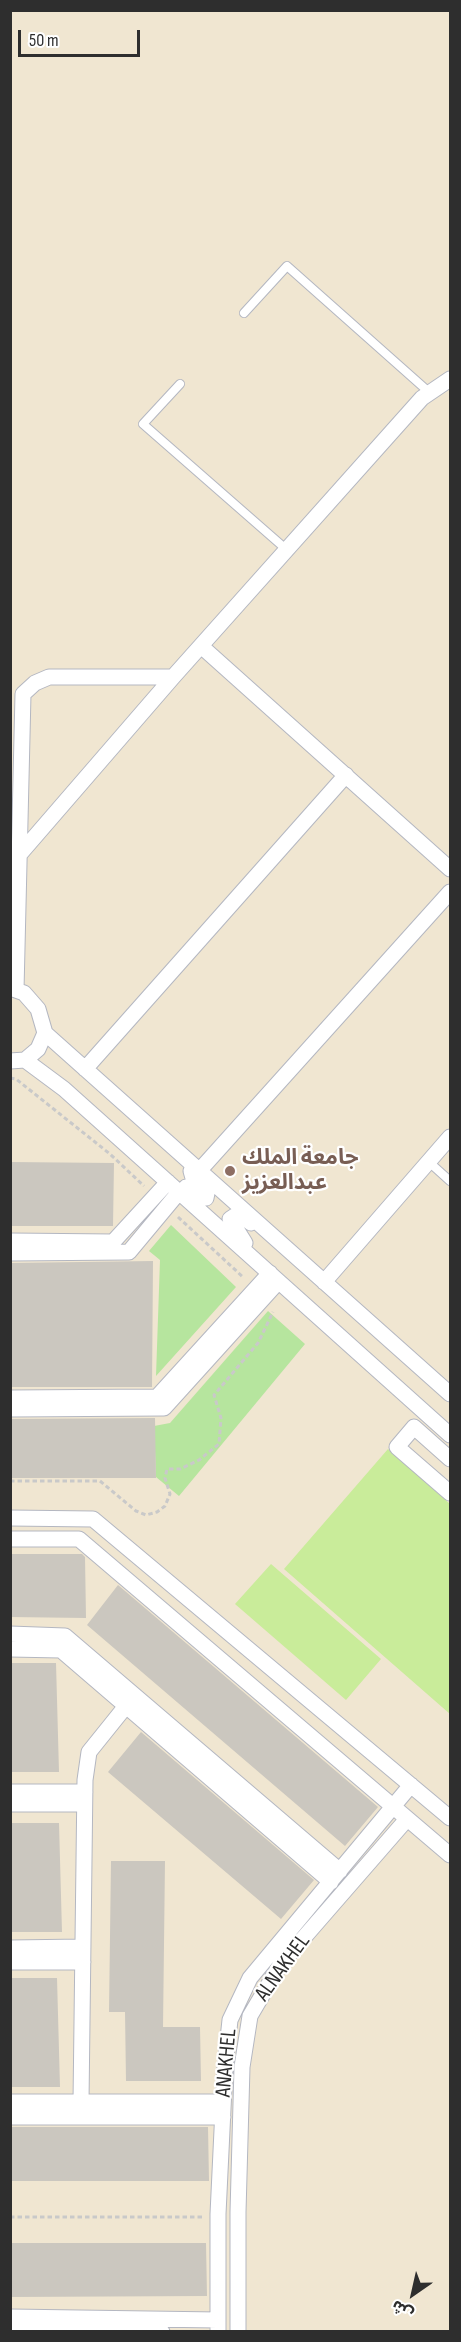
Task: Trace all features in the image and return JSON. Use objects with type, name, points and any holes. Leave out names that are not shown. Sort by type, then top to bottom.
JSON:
[{"type":"street","points":[[19,855],[422,398],[450,379]]},
{"type":"street","points":[[201,646],[450,869]]},
{"type":"street","points":[[174,677],[49,676],[35,683],[23,694],[13,989],[24,993],[38,1009],[45,1033],[450,1394]]},
{"type":"street","points":[[85,1070],[346,775]]},
{"type":"street","points":[[200,1171],[450,892]]},
{"type":"street","points":[[45,1033],[38,1049],[18,1060],[64,1089],[450,1435]]},
{"type":"street","points":[[324,1282],[450,1137]]},
{"type":"street","points":[[10,1253],[129,1252],[168,1182],[168,1171],[199,1198],[206,1198],[207,1193],[193,1178],[188,1161]]},
{"type":"street","points":[[10,1241],[112,1242],[168,1182]]},
{"type":"street","points":[[249,1255],[243,1236],[230,1219],[236,1215],[242,1216],[261,1232],[276,1240]]},
{"type":"street","points":[[10,1398],[157,1397],[274,1278]]},
{"type":"street","points":[[10,1409],[164,1408],[274,1278]]},
{"type":"street","points":[[450,1459],[414,1427],[397,1447],[450,1493]]},
{"type":"street","points":[[10,1518],[93,1519],[450,1818]]},
{"type":"street","points":[[10,1539],[79,1539],[450,1855]]},
{"type":"street","points":[[10,1634],[65,1636],[335,1876]]},
{"type":"street","points":[[10,1648],[61,1650],[126,1706],[335,1876]]},
{"type":"street","points":[[81,2102],[85,1798],[89,1752],[126,1706]]},
{"type":"street","name":"ANAKHEL","points":[[218,2326],[218,2214],[230,2020],[250,1978],[411,1785]]},
{"type":"street","points":[[10,1791],[85,1798]]},
{"type":"street","points":[[10,1804],[85,1798]]},
{"type":"street","name":"ALNAKHEL","points":[[238,2331],[238,2212],[242,2067],[250,2016],[280,1965],[407,1819]]},
{"type":"street","points":[[10,1948],[83,1954]]},
{"type":"street","points":[[10,1962],[83,1954]]},
{"type":"street","points":[[10,2102],[81,2102],[223,2110]]},
{"type":"street","points":[[10,2116],[223,2110]]},
{"type":"street","points":[[10,2317],[218,2326]]},
{"type":"street","points":[[10,2330],[162,2331]]},
{"type":"lane","points":[[244,314],[287,267],[430,393]]},
{"type":"lane","points":[[180,384],[143,424],[287,550]]},
{"type":"lane","points":[[429,1162],[450,1181]]},
{"type":"path","points":[[10,1078],[16,1079],[110,1154],[147,1190]]},
{"type":"path","points":[[178,1216],[244,1278]]},
{"type":"path","points":[[10,1481],[100,1481],[136,1511],[146,1515],[157,1512],[165,1506],[170,1494],[165,1478],[167,1469],[180,1469],[199,1460],[219,1444],[221,1418],[214,1395],[258,1343],[274,1308]]},
{"type":"path","points":[[10,2217],[206,2217]]},
{"type":"shaded area","name":"جامعة الملك عبدالعزيز","points":[[11,11],[450,11],[450,2331],[11,2331]]},
{"type":"green space","points":[[171,1225],[236,1287],[156,1376],[160,1260],[149,1251]]},
{"type":"green space","points":[[268,1311],[305,1344],[179,1496],[156,1477],[154,1426],[170,1423]]},
{"type":"green space","points":[[388,1449],[450,1504],[450,1714],[284,1569]]},
{"type":"green space","points":[[271,1564],[381,1659],[346,1700],[235,1604]]},
{"type":"building","points":[[10,1162],[114,1163],[113,1226],[10,1226]]},
{"type":"building","points":[[153,1261],[152,1387],[10,1387],[10,1263]]},
{"type":"building","points":[[155,1418],[156,1478],[10,1478],[10,1419]]},
{"type":"building","points":[[10,1554],[82,1554],[85,1557],[86,1618],[10,1617]]},
{"type":"building","points":[[118,1585],[378,1807],[345,1846],[87,1625]]},
{"type":"building","points":[[10,1663],[56,1663],[59,1772],[10,1772]]},
{"type":"building","points":[[141,1732],[314,1880],[281,1919],[108,1772]]},
{"type":"building","points":[[10,1823],[59,1823],[62,1932],[10,1932]]},
{"type":"building","points":[[111,1861],[165,1861],[163,2027],[200,2027],[201,2081],[126,2081],[125,2012],[109,2012]]},
{"type":"building","points":[[10,1978],[57,1978],[60,2087],[10,2087]]},
{"type":"building","points":[[10,2127],[208,2127],[209,2181],[10,2181]]},
{"type":"building","points":[[10,2243],[206,2243],[207,2296],[10,2297]]},
{"type":"place","name":"جامعة الملك عبدالعزيز","points":[[230,1171]]}]
